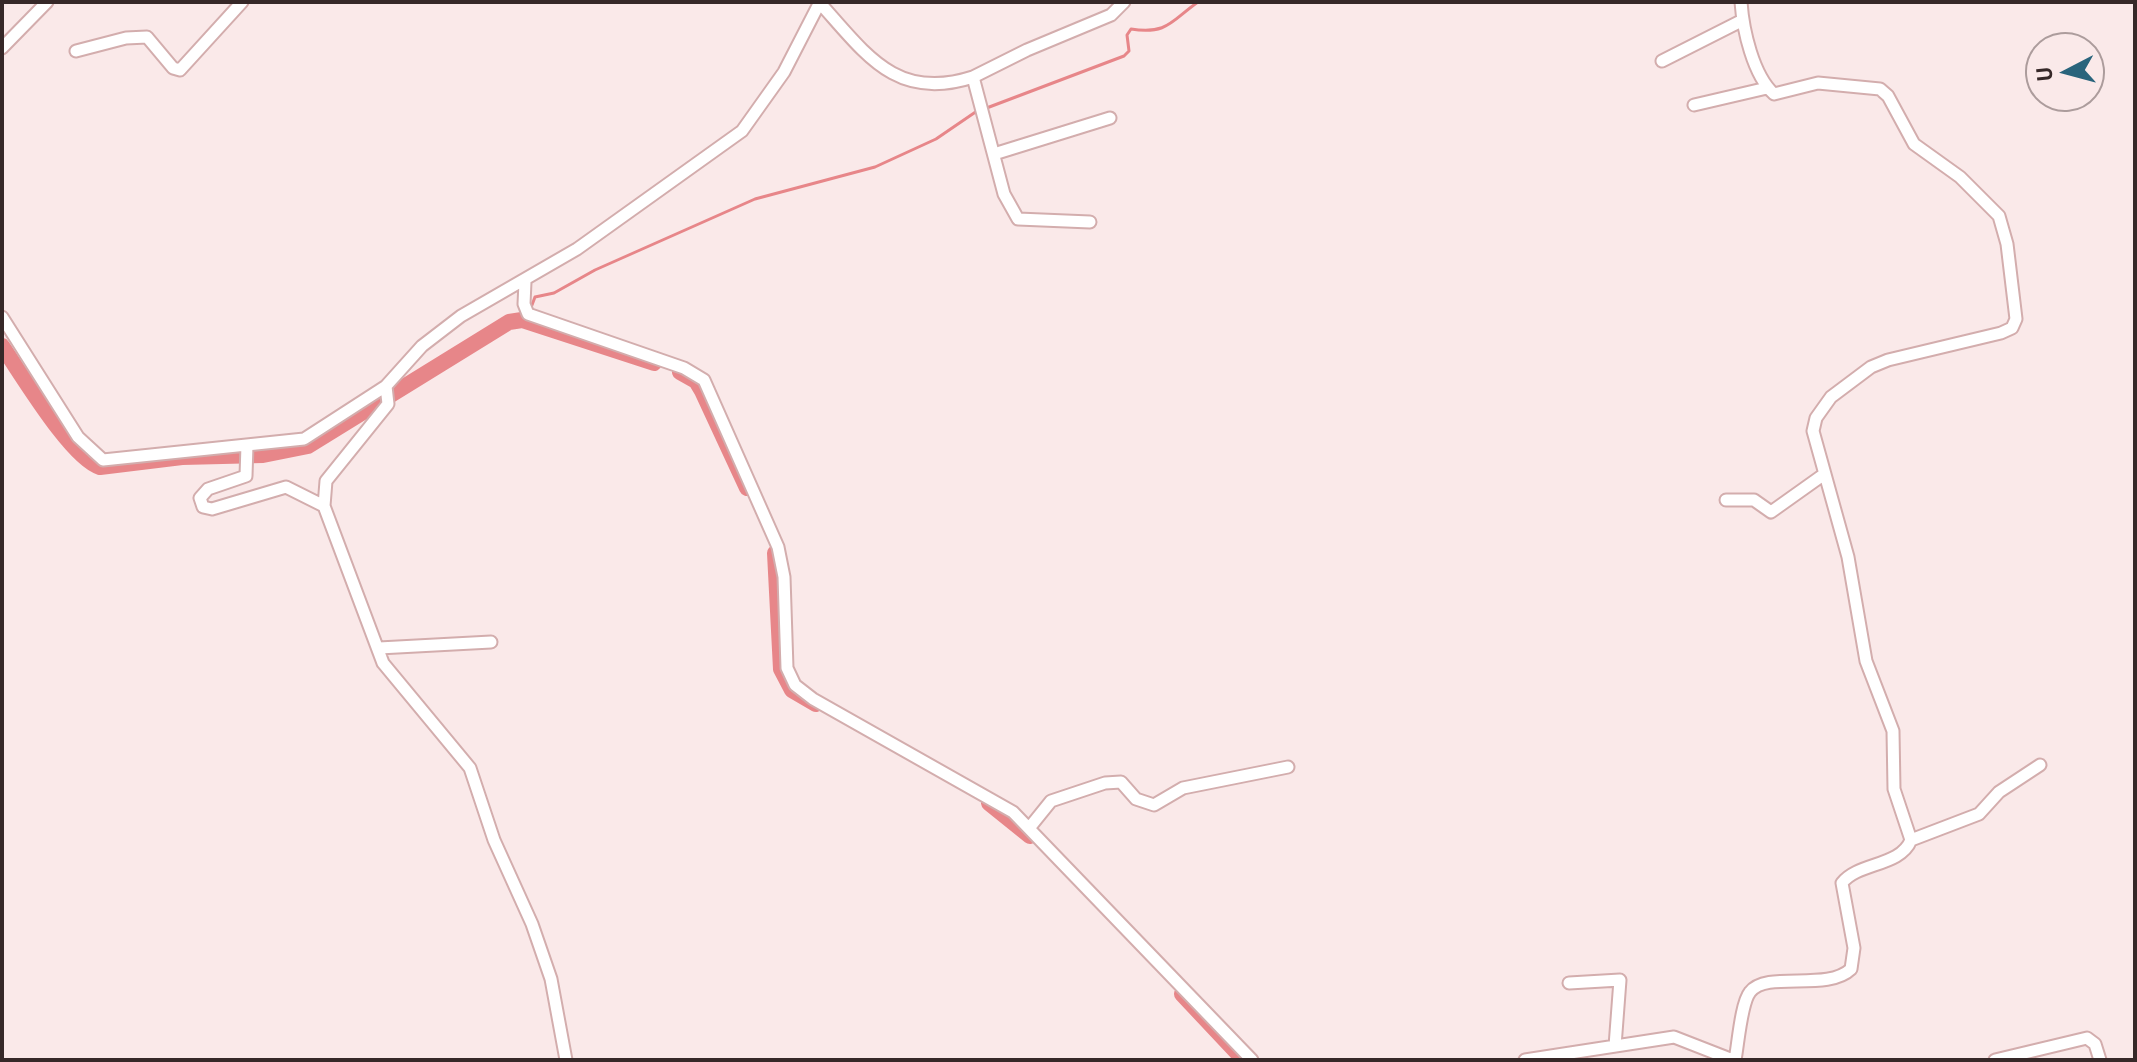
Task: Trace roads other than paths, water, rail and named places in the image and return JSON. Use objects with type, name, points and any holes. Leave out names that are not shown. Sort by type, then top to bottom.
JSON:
[{"type":"street","points":[[2,48],[47,2]]},
{"type":"street","points":[[76,51],[126,38],[147,37],[173,68],[180,70],[242,2]]},
{"type":"street","points":[[566,1060],[551,979],[532,924],[494,840],[470,768],[390,673],[324,506],[326,481],[422,346],[461,316],[525,282],[634,212],[742,131],[784,72],[820,2],[866,55],[902,81],[926,85],[973,77],[1027,50],[1111,15],[1124,2]]},
{"type":"street","points":[[1741,2],[1743,20],[1767,88],[1776,94],[1818,83],[1884,91],[1914,144],[1960,177],[1999,216],[2011,269],[2016,319],[2009,330],[1888,360],[1864,372],[1831,397],[1816,418],[1813,431],[1848,557],[1866,661],[1893,731],[1894,789],[1911,840]]},
{"type":"street","points":[[1662,61],[1743,20]]},
{"type":"street","points":[[973,77],[1004,194],[1018,219],[1090,222]]},
{"type":"street","points":[[1694,105],[1767,88]]},
{"type":"street","points":[[994,154],[1110,118]]},
{"type":"street","points":[[525,282],[524,309],[529,315],[684,368],[704,380],[778,547],[784,577],[787,668],[795,685],[813,699],[975,789],[1030,827],[1252,1060]]},
{"type":"street","points":[[2,317],[78,437],[103,460],[248,452],[311,437],[388,392]]},
{"type":"street","points":[[248,452],[248,473],[244,478],[202,493],[203,507],[212,509],[286,487],[324,506]]},
{"type":"street","points":[[1726,500],[1754,500],[1771,512],[1823,475]]},
{"type":"street","points":[[379,648],[491,642]]},
{"type":"street","points":[[1525,1060],[1681,1037],[1734,1060],[1746,998],[1753,989],[1770,983],[1824,979],[1851,969],[1854,948],[1842,883],[1855,872],[1905,850],[1911,840],[1979,814],[1999,792],[2040,765]]},
{"type":"street","points":[[1030,827],[1051,801],[1105,783],[1121,782],[1136,799],[1154,805],[1183,788],[1288,767]]},
{"type":"street","points":[[1569,983],[1620,980],[1615,1046]]},
{"type":"street","points":[[1995,1060],[2087,1038],[2095,1044],[2100,1060]]},
{"type":"waterway","points":[[984,109],[1124,56],[1129,51],[1127,35],[1131,29],[1162,28],[1198,2]]},
{"type":"waterway","points":[[532,305],[535,297],[554,293],[595,270],[755,199],[875,167],[936,139],[977,111]]},
{"type":"waterway","points":[[2,346],[61,432],[88,460],[100,467],[182,457],[263,455],[308,446],[509,322],[522,320],[654,363]]},
{"type":"waterway","points":[[680,372],[696,381],[702,391],[747,488]]},
{"type":"waterway","points":[[775,553],[781,669],[792,690],[816,704]]},
{"type":"waterway","points":[[989,803],[1030,836]]},
{"type":"waterway","points":[[1182,994],[1244,1060]]}]
